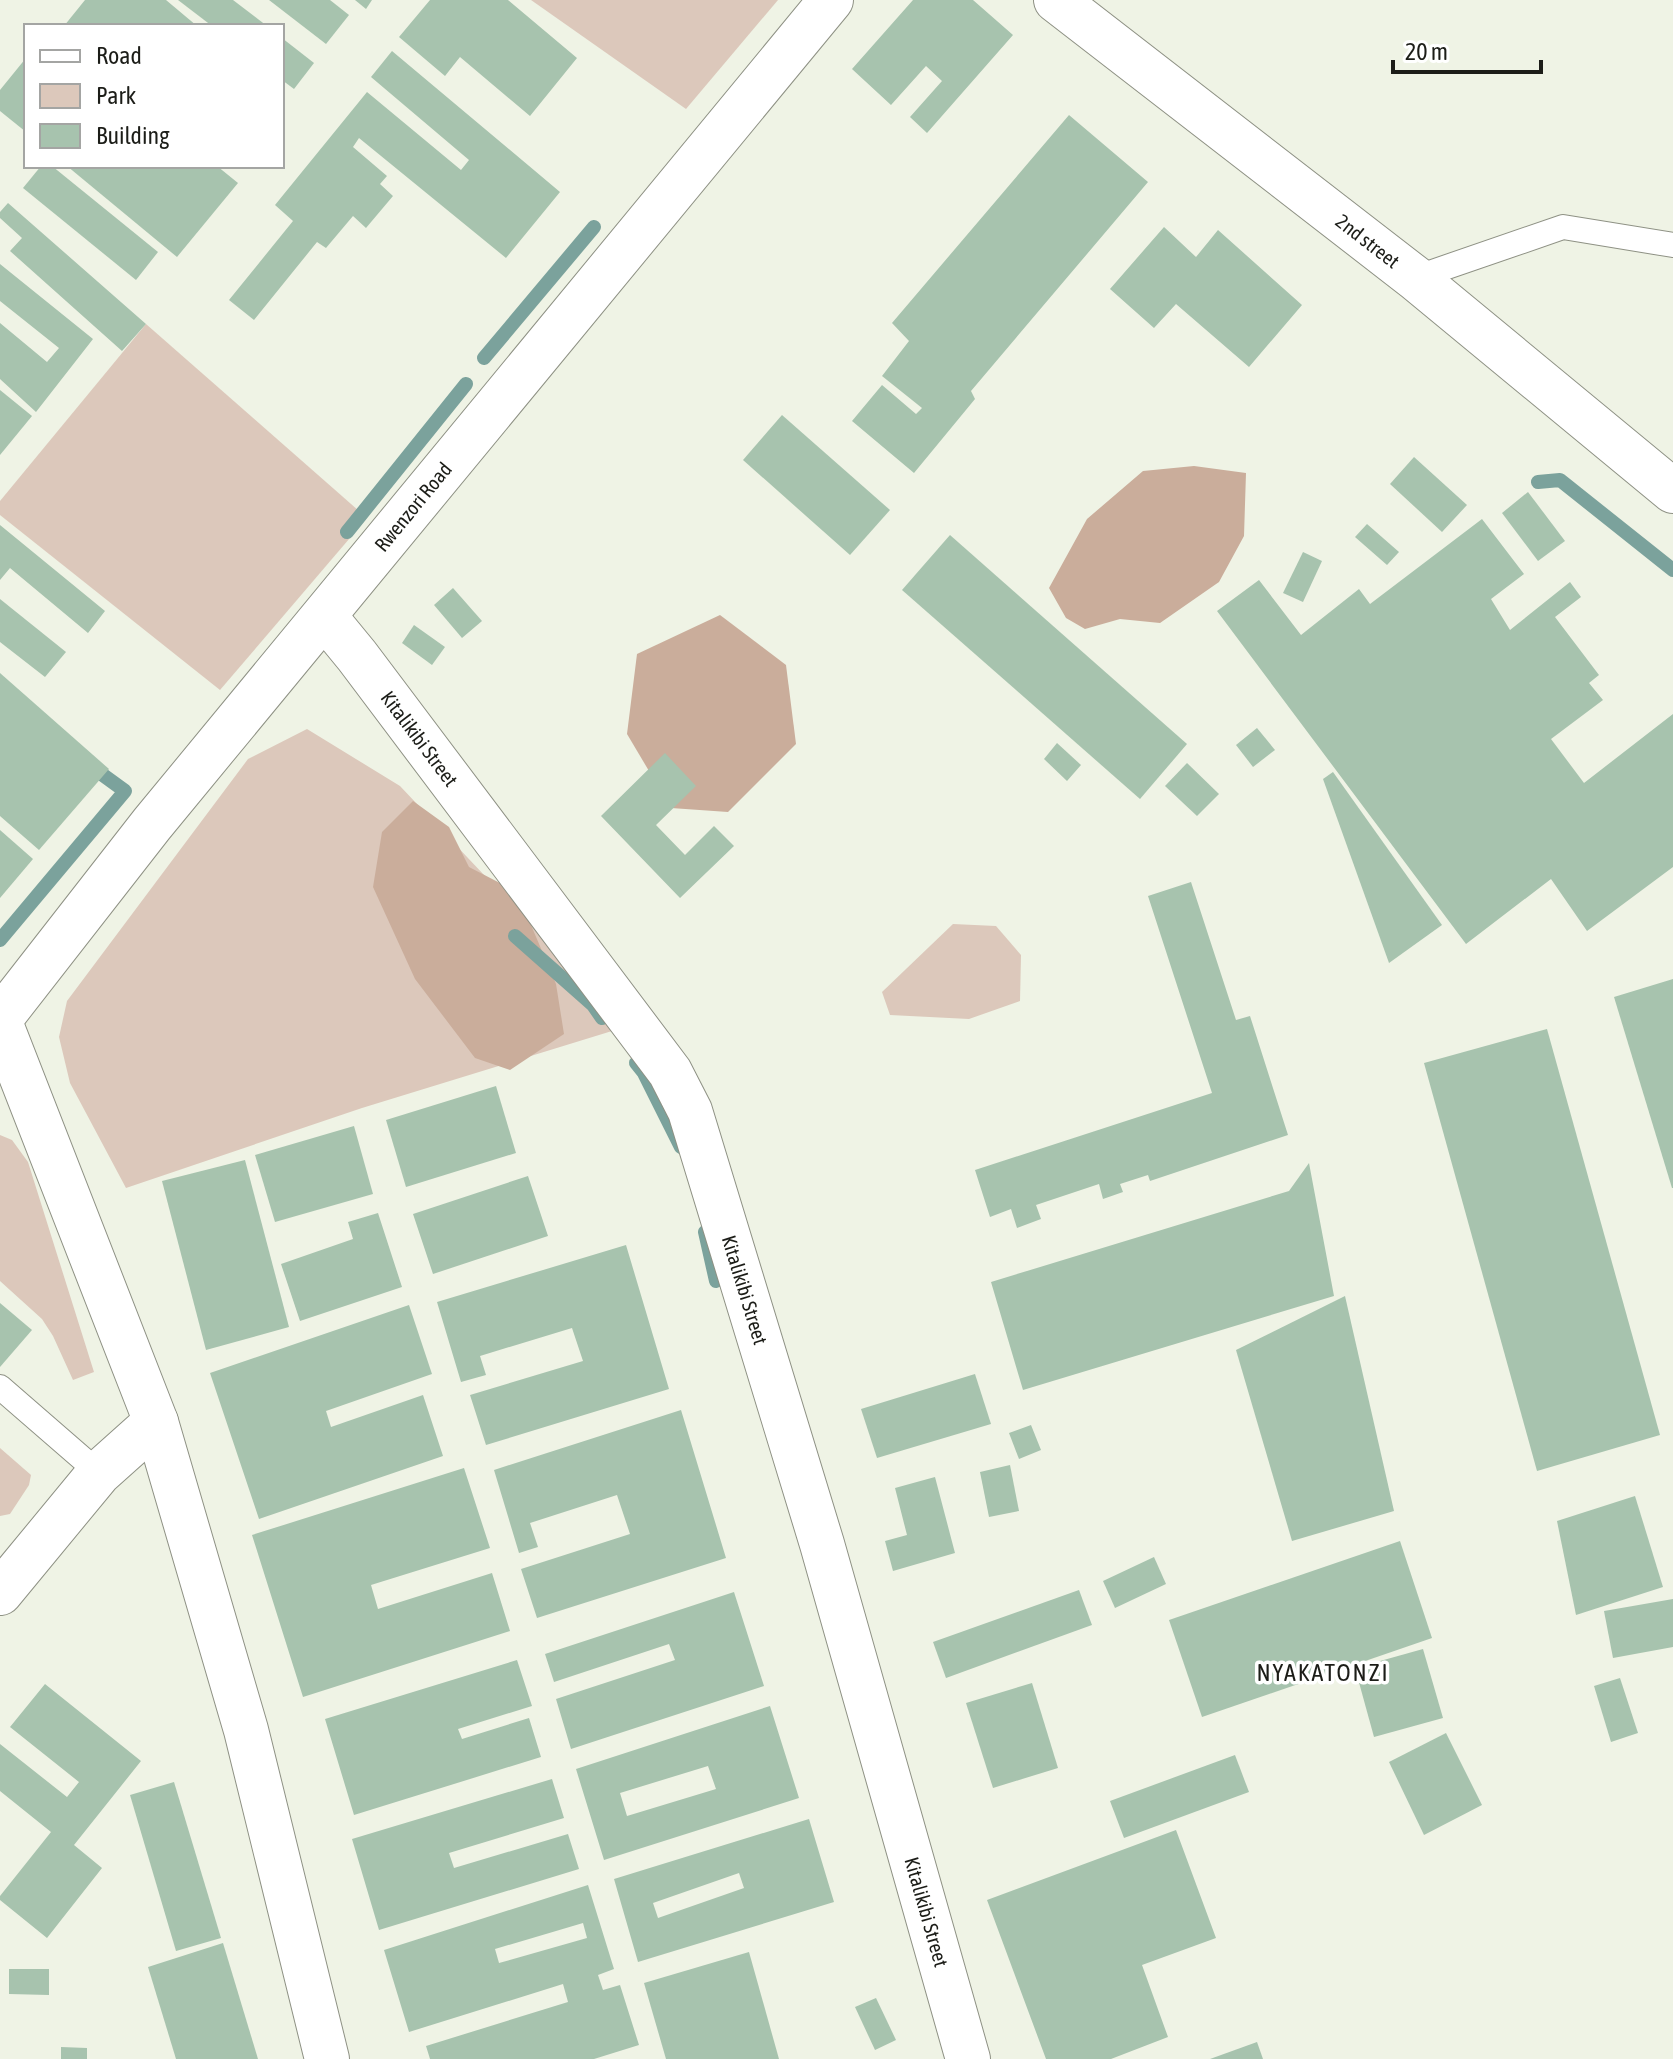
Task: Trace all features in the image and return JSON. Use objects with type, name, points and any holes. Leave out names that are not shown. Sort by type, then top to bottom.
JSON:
[{"type":"street","name":"Rwenzori Road","points":[[0,1021],[152,824],[831,0]]},
{"type":"street","name":"2nd street","points":[[1056,0],[1415,278],[1673,491]]},
{"type":"street","name":"Kitalikibi Street","points":[[325,617],[670,1072],[690,1111],[822,1544],[968,2059]]},
{"type":"street","points":[[0,1021],[156,1422],[246,1730],[327,2059]]},
{"type":"street","points":[[1,1589],[99,1473],[156,1422]]},
{"type":"lane","points":[[1415,278],[1563,227],[1673,245]]},
{"type":"lane","points":[[0,1387],[99,1473]]},
{"type":"green space","points":[[531,0],[778,0],[686,109]]},
{"type":"green space","points":[[146,324],[367,518],[220,690],[0,515],[0,501]]},
{"type":"green space","points":[[307,729],[400,786],[552,947],[612,1031],[362,1108],[126,1188],[70,1083],[59,1037],[67,1001],[248,759]]},
{"type":"green space","points":[[953,924],[996,926],[1021,955],[1020,1001],[969,1019],[890,1015],[882,992]]},
{"type":"green space","points":[[0,1135],[12,1140],[28,1162],[94,1372],[73,1380],[42,1319],[0,1281]]},
{"type":"green space","points":[[0,1448],[31,1475],[29,1485],[10,1514],[0,1516]]},
{"type":"shaded area","points":[[1194,466],[1246,473],[1244,536],[1219,582],[1160,623],[1120,619],[1085,629],[1066,618],[1049,588],[1087,519],[1143,471]]},
{"type":"shaded area","points":[[720,615],[786,665],[796,744],[728,812],[671,808],[627,734],[637,654]]},
{"type":"shaded area","points":[[413,801],[449,827],[469,867],[517,892],[556,984],[564,1034],[510,1070],[475,1058],[415,979],[373,887],[382,832]]},
{"type":"building","points":[[85,0],[166,0],[195,24],[66,24]]},
{"type":"building","points":[[178,0],[233,0],[264,24],[209,24]]},
{"type":"building","points":[[269,0],[330,0],[349,15],[326,44]]},
{"type":"building","points":[[355,0],[372,0],[366,9]]},
{"type":"building","points":[[430,0],[508,0],[577,58],[530,116],[460,57],[445,76],[399,37]]},
{"type":"building","points":[[913,0],[973,0],[1013,35],[927,133],[910,117],[942,81],[926,66],[891,105],[852,69]]},
{"type":"building","points":[[284,40],[314,63],[294,89],[284,82]]},
{"type":"building","points":[[392,51],[560,192],[506,258],[359,138],[353,147],[387,176],[380,184],[393,196],[366,228],[353,216],[326,248],[317,242],[254,320],[229,300],[293,221],[275,205],[367,92],[461,170],[469,160],[371,77]]},
{"type":"building","points":[[24,60],[24,130],[0,111],[0,90]]},
{"type":"building","points":[[1069,115],[1148,182],[971,391],[975,399],[914,473],[852,421],[882,385],[916,414],[922,408],[882,376],[909,341],[892,323]]},
{"type":"building","points":[[39,168],[54,168],[158,252],[136,280],[23,188]]},
{"type":"building","points":[[69,168],[219,168],[238,183],[177,257]]},
{"type":"building","points":[[8,203],[146,324],[122,351],[10,251],[22,238],[0,218],[0,212]]},
{"type":"building","points":[[1164,227],[1196,257],[1218,230],[1302,305],[1249,367],[1176,304],[1154,328],[1110,289]]},
{"type":"building","points":[[0,264],[93,339],[36,412],[0,379],[0,323],[47,362],[59,348],[0,301]]},
{"type":"building","points":[[0,390],[32,416],[0,455]]},
{"type":"building","points":[[782,415],[890,510],[850,555],[743,460]]},
{"type":"building","points":[[1414,457],[1467,505],[1442,532],[1390,484]]},
{"type":"building","points":[[1528,492],[1565,541],[1538,561],[1502,513]]},
{"type":"building","points":[[1482,519],[1524,574],[1491,599],[1510,630],[1570,582],[1581,597],[1555,617],[1599,675],[1589,683],[1603,700],[1551,739],[1584,783],[1673,714],[1673,867],[1587,931],[1551,879],[1466,944],[1217,611],[1259,580],[1301,635],[1359,589],[1370,604]]},
{"type":"building","points":[[1367,524],[1399,552],[1387,565],[1355,537]]},
{"type":"building","points":[[0,525],[105,611],[88,633],[10,568],[0,580]]},
{"type":"building","points":[[950,535],[1187,744],[1140,799],[902,590]]},
{"type":"building","points":[[1303,552],[1322,561],[1303,602],[1283,593]]},
{"type":"building","points":[[453,588],[482,621],[462,638],[434,605]]},
{"type":"building","points":[[0,599],[66,652],[45,677],[0,642]]},
{"type":"building","points":[[414,625],[445,647],[432,665],[402,643]]},
{"type":"building","points":[[0,673],[109,769],[39,850],[0,816]]},
{"type":"building","points":[[1257,728],[1275,750],[1253,767],[1236,745]]},
{"type":"building","points":[[1057,743],[1081,765],[1067,781],[1044,759]]},
{"type":"building","points":[[665,753],[696,786],[656,825],[685,855],[714,826],[734,846],[680,898],[601,816]]},
{"type":"building","points":[[1187,763],[1219,794],[1197,816],[1165,786]]},
{"type":"building","points":[[1333,772],[1442,925],[1389,963],[1323,779]]},
{"type":"building","points":[[0,830],[33,859],[0,898]]},
{"type":"building","points":[[1191,882],[1236,1020],[1250,1016],[1288,1135],[1150,1181],[1148,1175],[1120,1184],[1123,1192],[1103,1199],[1099,1184],[1036,1205],[1041,1219],[1017,1228],[1011,1209],[990,1217],[975,1170],[1212,1093],[1148,896]]},
{"type":"building","points":[[1673,979],[1673,1188],[1672,1188],[1614,997]]},
{"type":"building","points":[[1547,1029],[1660,1435],[1537,1471],[1424,1063]]},
{"type":"building","points":[[496,1086],[516,1153],[406,1187],[386,1120]]},
{"type":"building","points":[[354,1126],[373,1194],[275,1222],[255,1155]]},
{"type":"building","points":[[245,1160],[289,1327],[206,1350],[162,1181]]},
{"type":"building","points":[[1309,1163],[1334,1296],[1023,1390],[991,1282],[1289,1191]]},
{"type":"building","points":[[528,1176],[548,1236],[433,1274],[413,1214]]},
{"type":"building","points":[[378,1213],[402,1287],[300,1321],[281,1264],[353,1239],[348,1222]]},
{"type":"building","points":[[626,1245],[669,1389],[486,1445],[470,1395],[583,1361],[572,1328],[480,1356],[486,1375],[461,1382],[437,1302]]},
{"type":"building","points":[[1345,1296],[1394,1511],[1292,1541],[1236,1350]]},
{"type":"building","points":[[0,1303],[32,1330],[0,1367]]},
{"type":"building","points":[[409,1305],[432,1374],[326,1411],[331,1427],[423,1395],[443,1456],[259,1519],[210,1373]]},
{"type":"building","points":[[975,1374],[991,1424],[877,1458],[861,1409]]},
{"type":"building","points":[[681,1410],[726,1558],[537,1618],[521,1569],[630,1534],[617,1495],[530,1523],[538,1547],[519,1553],[494,1470]]},
{"type":"building","points":[[1031,1425],[1041,1450],[1019,1459],[1009,1433]]},
{"type":"building","points":[[1010,1465],[1019,1511],[989,1517],[980,1472]]},
{"type":"building","points":[[464,1468],[490,1548],[371,1585],[378,1609],[492,1573],[510,1631],[303,1697],[252,1535]]},
{"type":"building","points":[[935,1477],[955,1553],[893,1571],[885,1541],[907,1535],[895,1488]]},
{"type":"building","points":[[1635,1496],[1663,1587],[1576,1615],[1557,1521]]},
{"type":"building","points":[[1400,1541],[1432,1638],[1202,1717],[1169,1620]]},
{"type":"building","points":[[1154,1557],[1166,1584],[1115,1608],[1103,1581]]},
{"type":"building","points":[[1079,1590],[1092,1625],[946,1678],[933,1642]]},
{"type":"building","points":[[734,1592],[764,1686],[571,1749],[556,1699],[675,1660],[669,1644],[554,1682],[545,1654]]},
{"type":"building","points":[[1673,1599],[1673,1647],[1613,1658],[1604,1611]]},
{"type":"building","points":[[1423,1649],[1443,1718],[1374,1737],[1355,1668]]},
{"type":"building","points":[[517,1660],[532,1706],[458,1729],[462,1739],[529,1718],[541,1757],[354,1815],[325,1719]]},
{"type":"building","points":[[1620,1678],[1638,1733],[1611,1742],[1594,1686]]},
{"type":"building","points":[[1032,1683],[1058,1768],[993,1788],[966,1703]]},
{"type":"building","points":[[45,1684],[141,1761],[74,1845],[102,1868],[47,1938],[0,1900],[51,1832],[0,1791],[0,1744],[67,1797],[79,1782],[10,1727]]},
{"type":"building","points":[[770,1706],[799,1798],[604,1860],[576,1769]],"holes":[[[708,1766],[716,1789],[627,1816],[620,1793]]]},
{"type":"building","points":[[1446,1733],[1482,1805],[1424,1835],[1389,1762]]},
{"type":"building","points":[[1235,1755],[1249,1792],[1124,1838],[1110,1801]]},
{"type":"building","points":[[552,1779],[564,1818],[449,1853],[454,1868],[568,1834],[579,1869],[379,1930],[352,1839]]},
{"type":"building","points":[[174,1782],[221,1938],[176,1951],[130,1795]]},
{"type":"building","points":[[809,1819],[834,1902],[638,1962],[614,1879]],"holes":[[[739,1873],[744,1888],[658,1918],[653,1903]]]},
{"type":"building","points":[[1176,1830],[1216,1938],[1142,1965],[1168,2037],[1111,2059],[1046,2059],[987,1900]]},
{"type":"building","points":[[588,1885],[614,1969],[598,1975],[603,1990],[620,1985],[639,2045],[594,2059],[430,2059],[426,2046],[568,2002],[563,1984],[409,2032],[384,1950]],"holes":[[[583,1923],[587,1938],[499,1963],[495,1949]]]},
{"type":"building","points":[[223,1943],[258,2059],[176,2059],[148,1967]]},
{"type":"building","points":[[749,1952],[779,2059],[666,2059],[644,1983]]},
{"type":"building","points":[[9,1969],[49,1969],[49,1995],[9,1994]]},
{"type":"building","points":[[876,1998],[896,2040],[875,2050],[855,2007]]},
{"type":"building","points":[[1257,2042],[1263,2059],[1210,2059]]},
{"type":"building","points":[[61,2047],[87,2048],[87,2059],[61,2059]]},
{"type":"waterway","points":[[484,358],[594,227]]},
{"type":"waterway","points":[[347,532],[466,384]]},
{"type":"waterway","points":[[1538,482],[1560,480],[1673,570]]},
{"type":"waterway","points":[[0,940],[125,791],[103,775]]},
{"type":"waterway","points":[[515,936],[593,1005],[602,1018]]},
{"type":"waterway","points":[[636,1063],[681,1147]]},
{"type":"waterway","points":[[705,1232],[716,1281]]},
{"type":"district","name":"NYAKATONZI","points":[[1323,1673]]}]
